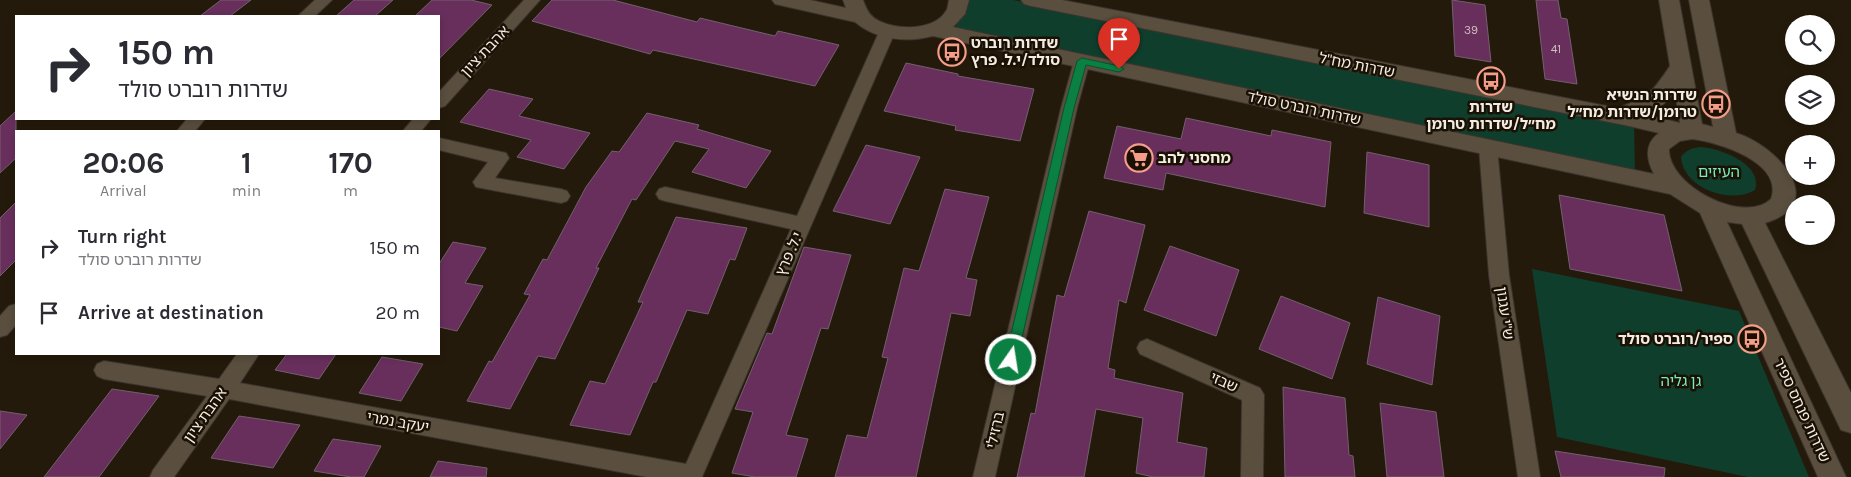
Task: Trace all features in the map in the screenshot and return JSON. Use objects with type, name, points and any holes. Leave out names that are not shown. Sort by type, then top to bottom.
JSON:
[{"type":"street","points":[[307,15],[324,0]]},
{"type":"street","name":"אהבת ציון","points":[[440,101],[532,0]]},
{"type":"street","points":[[782,0],[856,8],[871,26],[887,32],[902,34],[932,29],[945,23],[954,14],[960,4],[959,0]]},
{"type":"street","name":"שדרות מח\"ל","points":[[1031,0],[1726,137],[1743,144],[1771,164],[1780,176],[1785,188],[1784,199],[1777,208],[1766,214],[1750,216]]},
{"type":"street","points":[[1669,0],[1688,131],[1670,135],[1661,142],[1657,151],[1658,163],[1676,187],[1691,198],[1730,214],[1750,216],[1851,421]]},
{"type":"street","points":[[1699,0],[1726,137]]},
{"type":"street","name":"שדרות רוברט סולד","points":[[932,29],[1676,187]]},
{"type":"street","name":"י.ל. פרץ","points":[[692,476],[887,32]]},
{"type":"street","name":"ברזילי","points":[[984,477],[1069,108],[1082,61]]},
{"type":"street","points":[[1615,116],[1646,106],[1661,96],[1680,68]]},
{"type":"street","points":[[186,130],[196,120]]},
{"type":"street","points":[[413,130],[422,120]]},
{"type":"street","points":[[440,144],[500,158],[482,182],[561,196]]},
{"type":"street","name":"ש\"י עגנון","points":[[1488,147],[1499,275],[1529,477]]},
{"type":"street","points":[[665,194],[802,224]]},
{"type":"street","name":"שדרות פנחס ספיר","points":[[1709,207],[1832,477]]},
{"type":"street","points":[[0,329],[15,313]]},
{"type":"street","name":"שבזי","points":[[1146,348],[1253,395],[1252,477]]},
{"type":"street","name":"אהבת ציון","points":[[162,477],[248,355]]},
{"type":"street","name":"יעקב נמרי","points":[[104,370],[223,389],[692,476]]},
{"type":"green space","points":[[968,0],[1013,0],[1634,122],[1635,174],[954,30]]},
{"type":"green space","name":"העיזים","points":[[1700,147],[1718,150],[1738,159],[1746,165],[1753,172],[1756,181],[1755,190],[1733,196],[1709,191],[1699,185],[1684,168],[1681,157],[1689,150]]},
{"type":"green space","name":"גן גליה","points":[[1532,269],[1739,311],[1809,477],[1748,477],[1557,437]]},
{"type":"building","points":[[221,0],[251,0],[231,15],[201,15]]},
{"type":"building","points":[[354,0],[393,0],[376,15],[337,15]]},
{"type":"building","points":[[432,0],[471,0],[492,5],[440,58],[440,15],[416,15]]},
{"type":"building","points":[[552,0],[613,0],[697,22],[700,18],[775,36],[778,31],[839,45],[815,86],[653,50],[650,54],[532,21]]},
{"type":"building","points":[[1452,0],[1485,5],[1491,62],[1455,56]]},
{"type":"building","points":[[1536,0],[1558,0],[1561,18],[1567,19],[1577,84],[1545,79]]},
{"type":"building","points":[[906,63],[958,74],[958,76],[1034,89],[1020,141],[955,130],[956,126],[884,111]]},
{"type":"building","points":[[489,89],[533,99],[519,116],[590,133],[564,169],[517,157],[531,140],[460,122]]},
{"type":"building","points":[[15,112],[15,159],[0,173],[0,126]]},
{"type":"building","points":[[647,113],[699,125],[697,129],[771,151],[746,188],[692,172],[709,149],[675,141],[636,200],[632,199],[596,268],[599,268],[555,359],[538,356],[510,409],[467,401],[489,361],[492,362],[530,295],[524,294],[543,259],[547,260],[586,187],[612,151],[619,152]]},
{"type":"building","points":[[1186,118],[1271,136],[1272,130],[1331,142],[1325,207],[1166,173],[1163,190],[1104,178],[1117,126],[1181,139]]},
{"type":"building","points":[[866,145],[920,157],[890,224],[833,211]]},
{"type":"building","points":[[1367,152],[1429,165],[1429,227],[1364,213]]},
{"type":"building","points":[[945,189],[989,197],[966,278],[977,280],[970,316],[951,313],[916,477],[835,477],[847,435],[867,438],[888,358],[882,357],[904,268],[919,271]]},
{"type":"building","points":[[1559,195],[1664,215],[1682,291],[1570,269]]},
{"type":"building","points":[[15,203],[15,261],[0,276],[0,218]]},
{"type":"building","points":[[1089,211],[1145,225],[1126,303],[1119,300],[1108,368],[1115,370],[1114,378],[1183,393],[1177,442],[1207,448],[1204,477],[1153,477],[1136,473],[1143,418],[1096,409],[1084,477],[1017,477],[1031,413],[1035,414],[1057,295],[1064,297]]},
{"type":"building","points":[[676,217],[747,228],[735,260],[730,259],[708,314],[687,310],[656,382],[653,382],[630,435],[570,425],[590,381],[605,384],[643,302],[638,302]]},
{"type":"building","points":[[453,242],[486,248],[465,283],[483,286],[457,331],[440,327],[440,262]]},
{"type":"building","points":[[1170,246],[1239,270],[1216,336],[1144,310]]},
{"type":"building","points":[[804,247],[851,255],[828,329],[821,328],[786,435],[808,439],[796,477],[755,477],[732,473],[753,412],[735,409],[767,333],[772,334]]},
{"type":"building","points":[[1281,296],[1350,323],[1332,379],[1259,349]]},
{"type":"building","points":[[1378,297],[1440,316],[1432,385],[1367,364]]},
{"type":"building","points":[[286,355],[335,355],[319,379],[275,370]]},
{"type":"building","points":[[382,357],[423,364],[401,401],[359,393]]},
{"type":"building","points":[[1283,387],[1345,398],[1349,455],[1353,456],[1355,477],[1285,477]]},
{"type":"building","points":[[112,389],[159,396],[99,477],[44,477]]},
{"type":"building","points":[[1380,403],[1436,412],[1444,477],[1387,477]]},
{"type":"building","points":[[0,411],[27,415],[0,449]]},
{"type":"building","points":[[239,416],[300,425],[273,468],[211,458]]},
{"type":"building","points":[[333,439],[381,446],[364,477],[351,477],[314,471]]},
{"type":"building","points":[[1555,451],[1665,468],[1664,477],[1561,477]]},
{"type":"building","points":[[438,461],[487,468],[486,477],[430,477]]},
{"type":"place","name":"שדרות רוברט סולד/י.ל. פרץ","points":[[952,52]]},
{"type":"place","name":"שדרות מח״ל/שדרות טרומן","points":[[1491,81]]},
{"type":"place","name":"שדרות הנשיא טרומן/שדרות מח״ל","points":[[1716,104]]},
{"type":"place","name":"מחסני להב","points":[[1139,158]]},
{"type":"place","name":"ספיר/רוברט סולד","points":[[1752,339]]},
{"type":"route","points":[[1011,360],[1069,108],[1082,61],[1119,69]]}]
